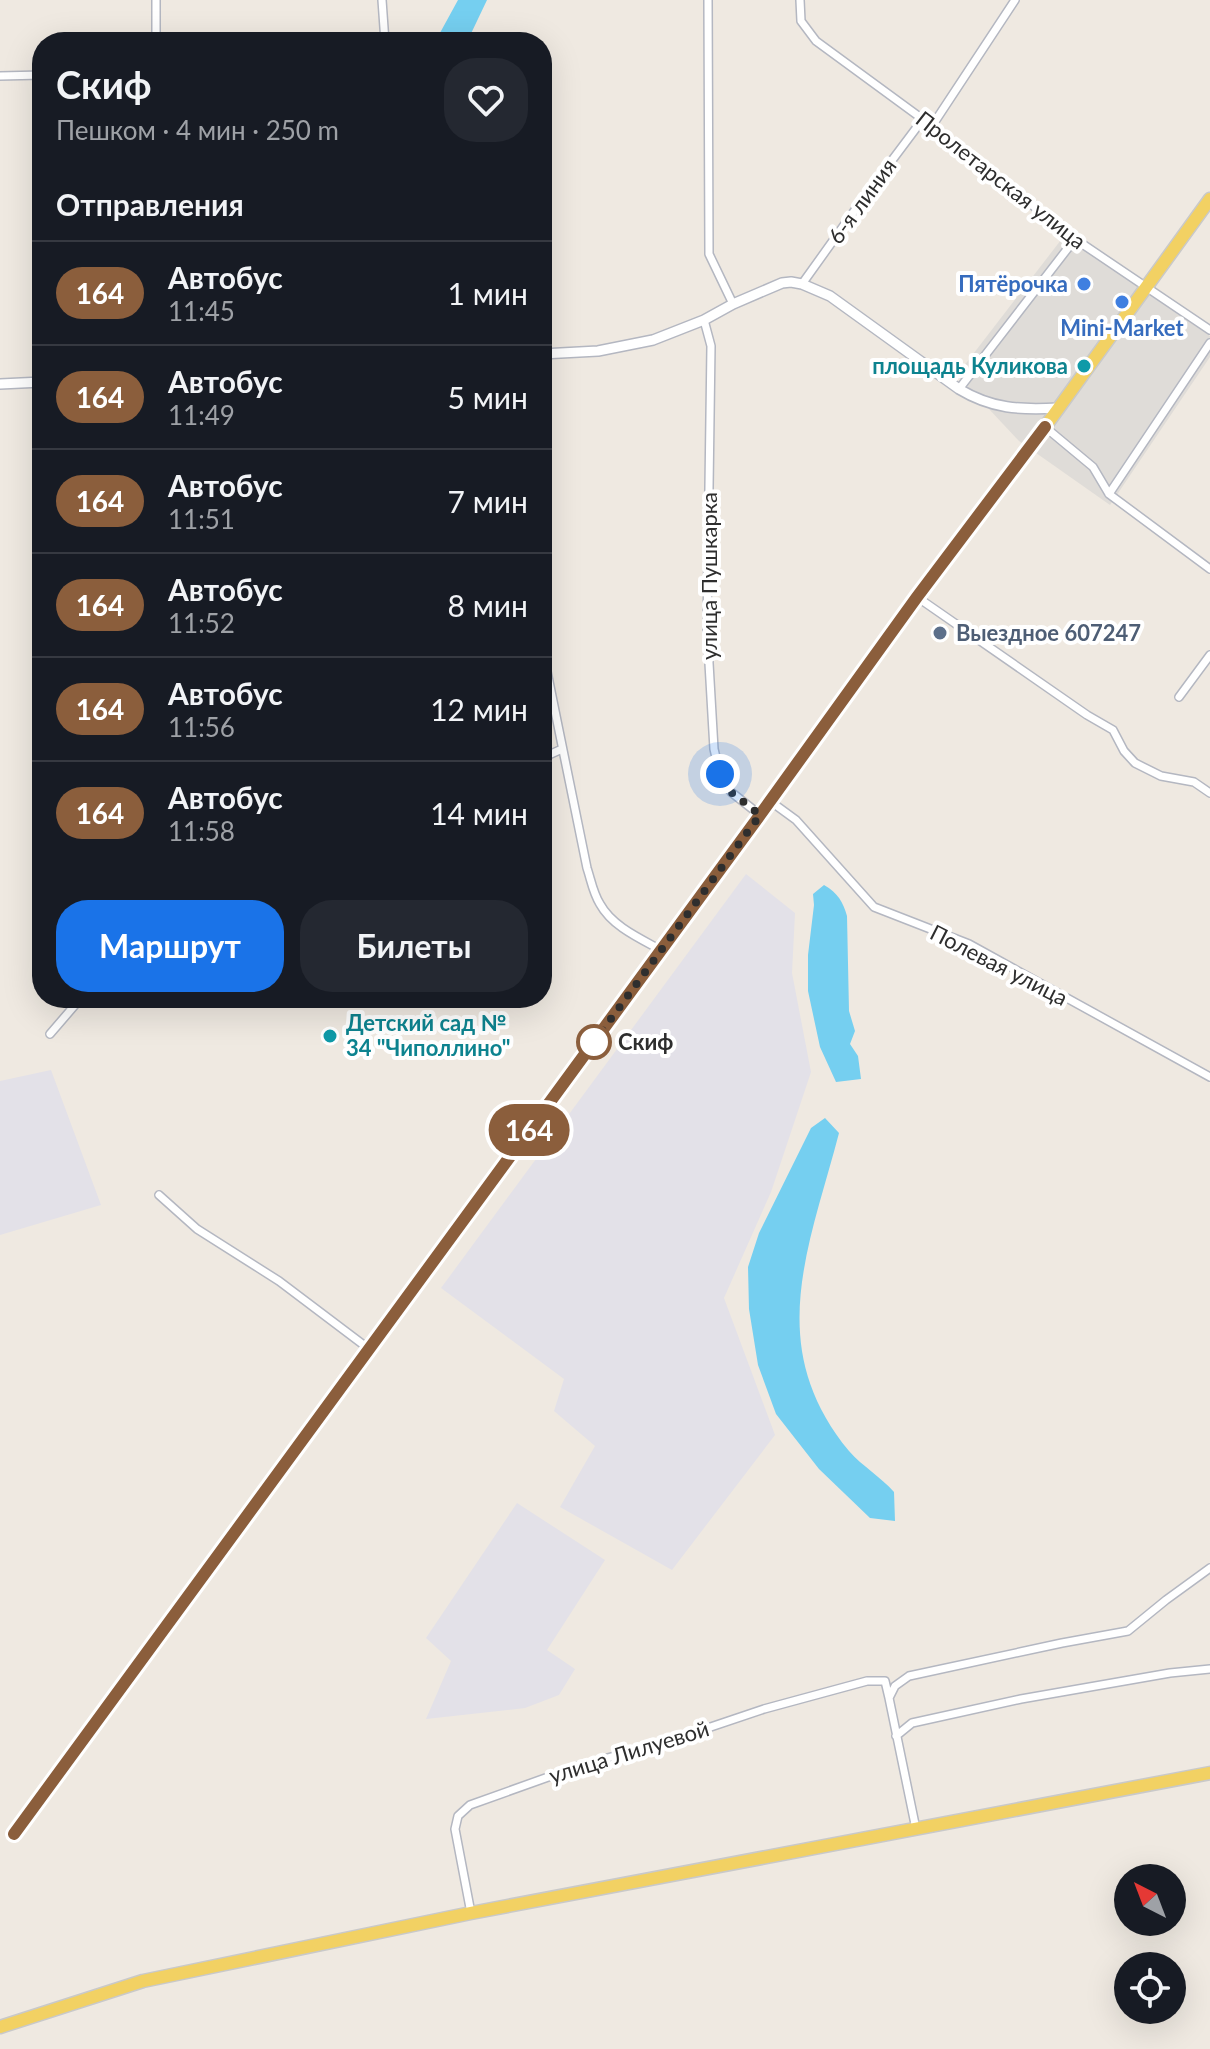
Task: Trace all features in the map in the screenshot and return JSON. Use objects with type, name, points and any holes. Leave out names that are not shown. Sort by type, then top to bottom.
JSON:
[{"type":"main road","points":[[14,1834],[1210,199]]},
{"type":"main road","points":[[0,2027],[143,1981],[471,1913],[1210,1773]]},
{"type":"street","points":[[156,0],[156,32]]},
{"type":"street","points":[[382,0],[384,32]]},
{"type":"street","points":[[708,0],[709,254],[733,304]]},
{"type":"street","name":"Пролетарская улица","points":[[800,0],[801,21],[816,41],[923,119],[1075,239],[1210,330]]},
{"type":"street","points":[[932,126],[1015,0]]},
{"type":"street","points":[[0,76],[32,75]]},
{"type":"street","name":"6-я линия","points":[[802,284],[923,119]]},
{"type":"street","points":[[959,389],[1075,239]]},
{"type":"street","points":[[552,353],[598,351],[653,340],[782,283],[802,284],[830,296],[959,389],[990,404],[1030,410],[1058,408]]},
{"type":"street","name":"улица Пушкарка","points":[[704,320],[711,346],[707,629],[714,749],[720,774],[731,792],[760,815]]},
{"type":"street","points":[[1109,494],[1210,343]]},
{"type":"street","points":[[0,384],[32,382]]},
{"type":"street","points":[[1045,427],[1093,467],[1109,494],[1210,569]]},
{"type":"street","points":[[917,597],[1113,730],[1124,751],[1135,763],[1161,776],[1194,782],[1210,793]]},
{"type":"street","points":[[1179,697],[1210,655]]},
{"type":"street","points":[[552,698],[587,868],[599,904],[625,930],[661,950]]},
{"type":"street","points":[[552,754],[562,749]]},
{"type":"street","name":"Полевая улица","points":[[770,801],[796,820],[874,907],[969,944],[1210,1077]]},
{"type":"street","points":[[50,1034],[72,1008]]},
{"type":"street","points":[[159,1195],[197,1229],[279,1281],[369,1349]]},
{"type":"street","points":[[916,1829],[889,1698],[895,1686],[909,1676],[1128,1631],[1210,1568]]},
{"type":"street","points":[[896,1736],[912,1723],[1021,1699],[1210,1669]]},
{"type":"street","name":"улица Лилуевой","points":[[471,1913],[455,1829],[458,1816],[470,1805],[579,1766],[867,1681],[885,1681],[889,1698]]},
{"type":"shaded area","name":"площадь Куликова","points":[[1064,236],[1210,336],[1210,357],[1110,505],[1019,441],[957,375]]},
{"type":"shaded area","points":[[746,874],[795,913],[792,973],[811,1072],[771,1192],[724,1298],[775,1435],[672,1570],[560,1507],[595,1446],[554,1411],[564,1379],[441,1288]]},
{"type":"shaded area","points":[[51,1070],[101,1205],[0,1235],[0,1081]]},
{"type":"shaded area","points":[[517,1503],[605,1560],[547,1650],[575,1669],[559,1695],[525,1708],[426,1719],[451,1661],[426,1638]]},
{"type":"water","points":[[458,0],[487,0],[472,32],[440,32]]},
{"type":"water","points":[[824,885],[839,898],[847,916],[849,1011],[855,1031],[850,1044],[858,1056],[861,1079],[836,1082],[820,1047],[808,991],[813,894]]},
{"type":"water","points":[[825,1118],[839,1133],[806,1256],[800,1296],[800,1335],[807,1373],[823,1412],[849,1451],[894,1492],[895,1521],[870,1518],[819,1469],[776,1414],[758,1365],[749,1309],[748,1267],[759,1233],[811,1128]]},
{"type":"bus line","name":"164","points":[[14,1834],[917,597],[1045,427]]},
{"type":"place","name":"Пятёрочка","points":[[1084,284]]},
{"type":"place","name":"Mini-Market","points":[[1122,302]]},
{"type":"place","name":"площадь Куликова","points":[[1084,366]]},
{"type":"place","name":"Выездное 607247","points":[[940,633]]},
{"type":"place","name":"Детский сад № 34 \"Чиполлино\"","points":[[330,1036]]},
{"type":"place","name":"Скиф","points":[[594,1042]]},
{"type":"route","points":[[594,1042],[760,815],[731,792],[720,774]]}]
